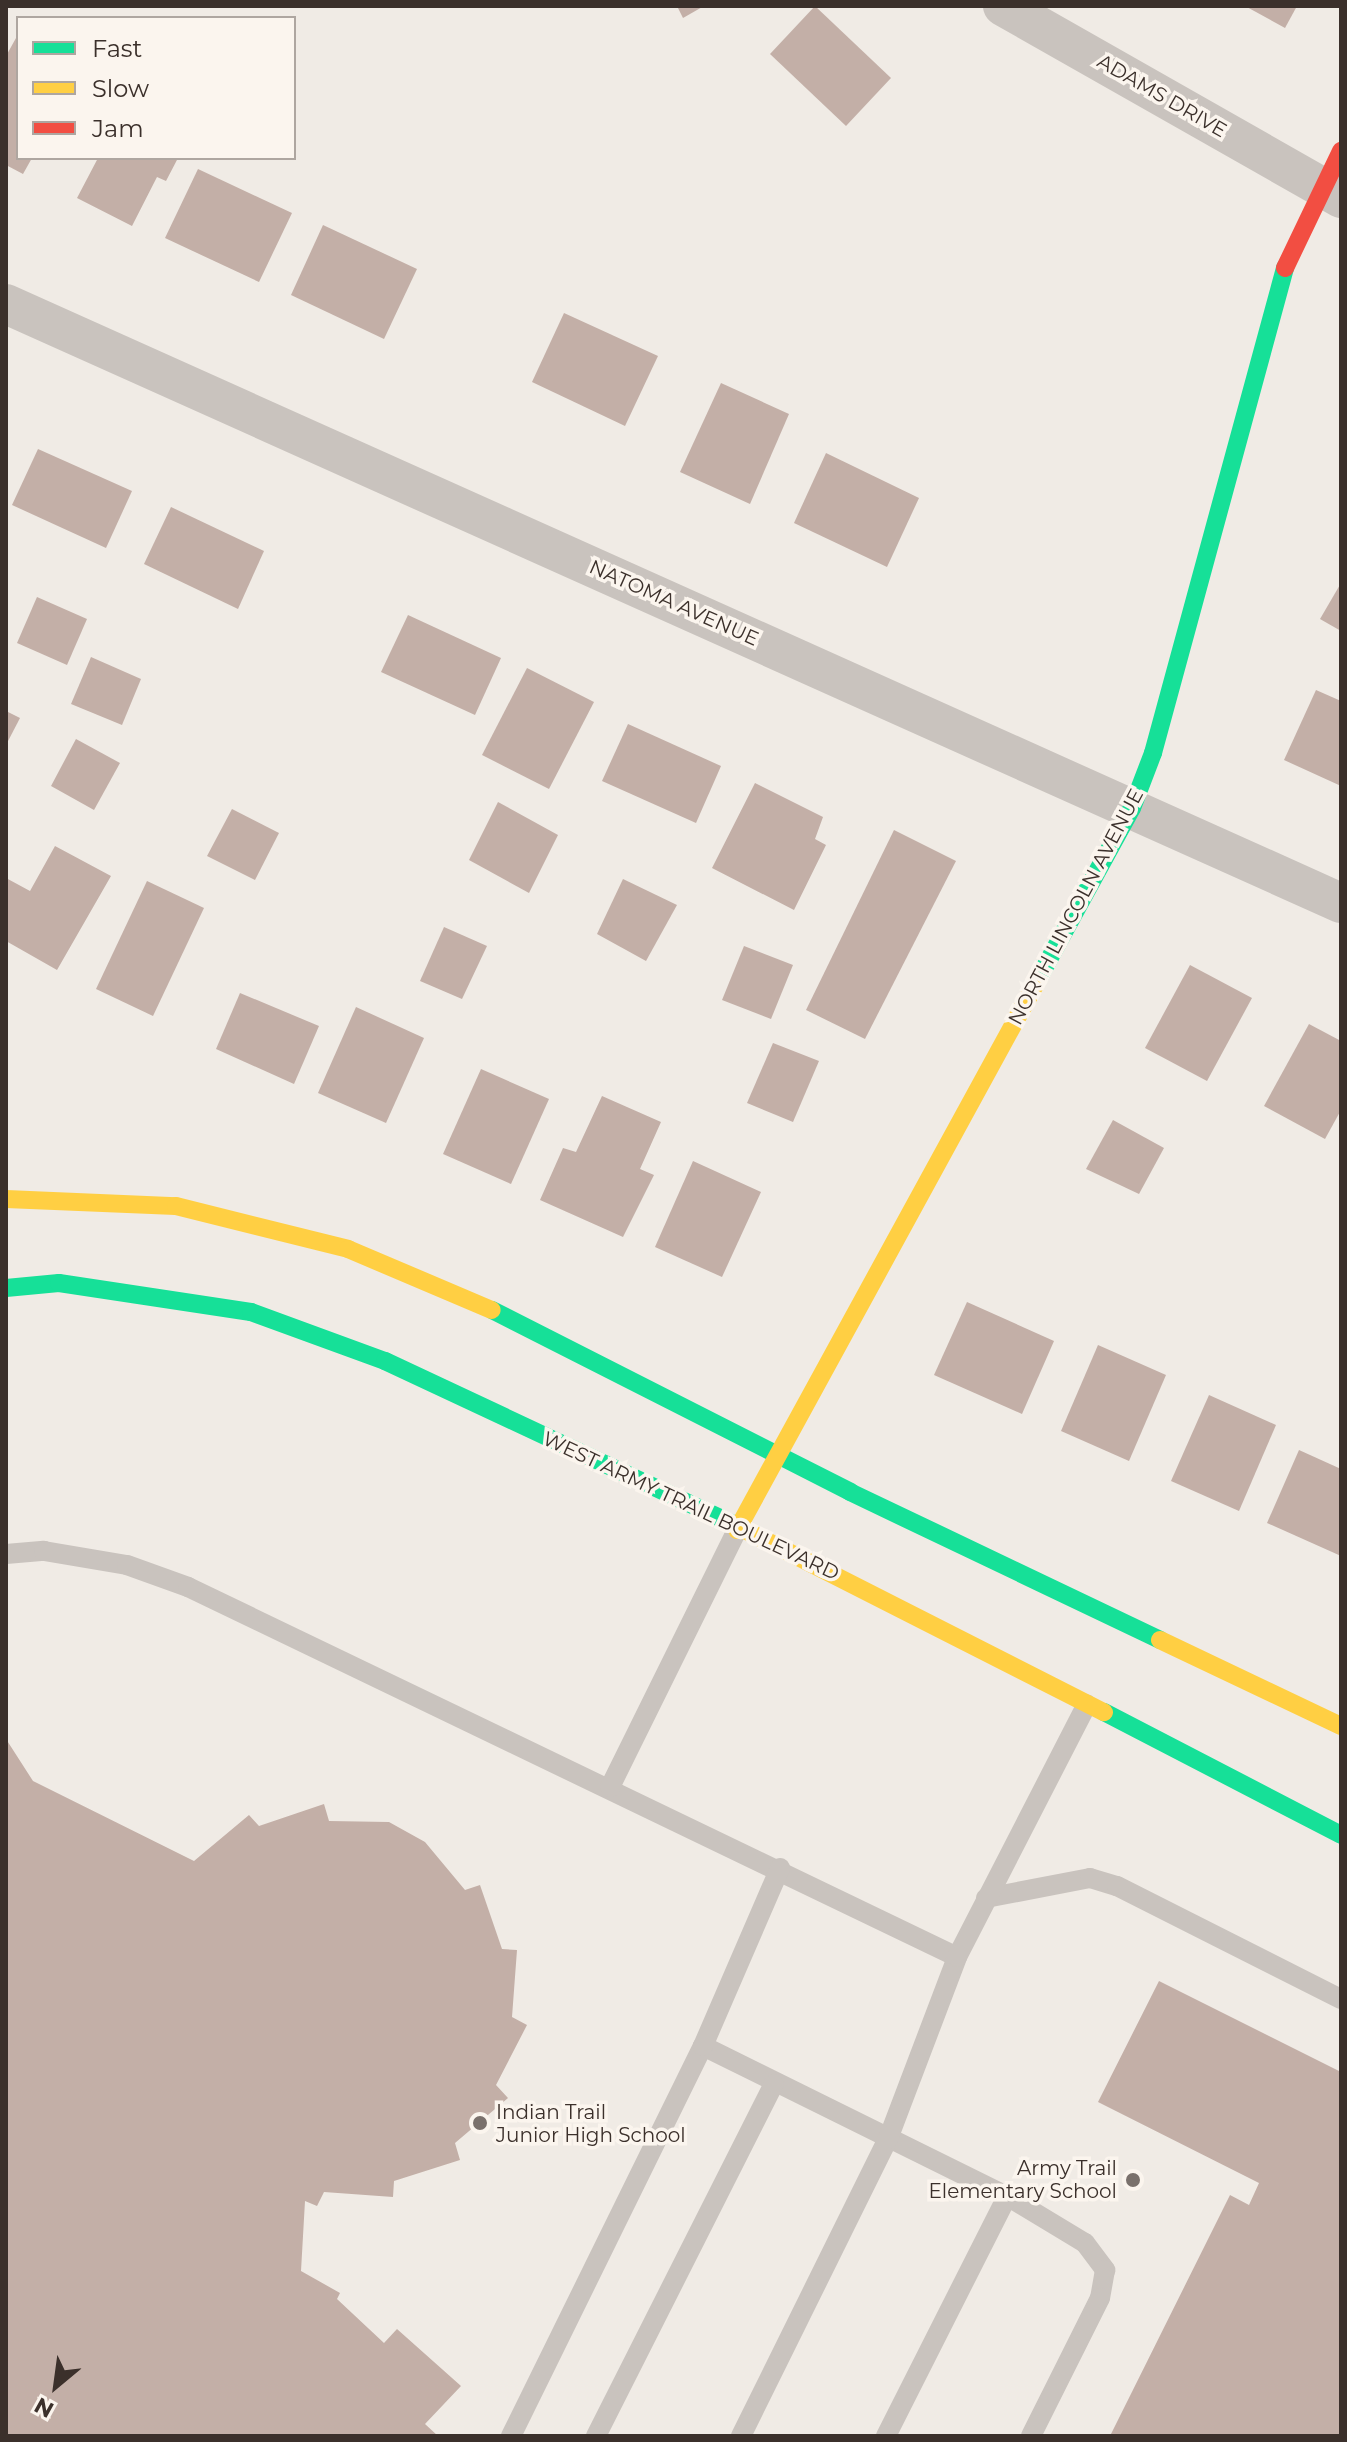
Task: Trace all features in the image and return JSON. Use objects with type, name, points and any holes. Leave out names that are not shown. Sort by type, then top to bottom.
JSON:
[{"type":"main road","name":"NORTH LINCOLN AVENUE","points":[[737,1530],[782,1454],[1132,808],[1153,753],[1289,255],[1331,192],[1341,151]]},
{"type":"main road","points":[[6,1199],[176,1206],[348,1249],[466,1297],[782,1454],[865,1499],[1341,1726]]},
{"type":"main road","name":"WEST ARMY TRAIL BOULEVARD","points":[[6,1288],[59,1283],[251,1312],[385,1361],[737,1530],[807,1559],[1341,1835]]},
{"type":"street","name":"ADAMS DRIVE","points":[[1003,6],[1331,192]]},
{"type":"street","name":"NATOMA AVENUE","points":[[6,304],[1341,903]]},
{"type":"lane","points":[[610,1787],[737,1530]]},
{"type":"lane","points":[[6,1554],[44,1551],[127,1565],[188,1587],[780,1868],[957,1957]]},
{"type":"lane","points":[[741,2436],[888,2139],[957,1957],[1087,1704]]},
{"type":"lane","points":[[511,2436],[703,2046],[780,1868]]},
{"type":"lane","points":[[986,1898],[1090,1878],[1117,1886],[1341,1999]]},
{"type":"lane","points":[[703,2046],[774,2084],[1007,2196],[1085,2243],[1105,2270],[1100,2298],[1031,2436]]},
{"type":"lane","points":[[596,2436],[774,2084]]},
{"type":"lane","points":[[886,2436],[1007,2196]]},
{"type":"building","points":[[677,6],[704,6],[683,18]]},
{"type":"building","points":[[815,6],[891,78],[846,126],[770,54]]},
{"type":"building","points":[[1245,6],[1297,6],[1285,28]]},
{"type":"building","points":[[16,38],[16,160],[31,160],[23,174],[6,165],[6,56]]},
{"type":"building","points":[[97,160],[177,160],[166,181],[157,177],[132,226],[77,198]]},
{"type":"building","points":[[198,169],[292,213],[259,282],[165,238]]},
{"type":"building","points":[[323,225],[417,269],[384,339],[291,295]]},
{"type":"building","points":[[564,313],[658,356],[625,426],[532,382]]},
{"type":"building","points":[[721,383],[789,414],[750,504],[680,472]]},
{"type":"building","points":[[38,449],[132,491],[106,548],[12,505]]},
{"type":"building","points":[[826,453],[919,498],[887,567],[794,523]]},
{"type":"building","points":[[171,507],[264,551],[238,609],[144,564]]},
{"type":"building","points":[[1341,583],[1341,631],[1320,619]]},
{"type":"building","points":[[37,597],[87,619],[67,665],[17,643]]},
{"type":"building","points":[[408,615],[501,658],[475,715],[381,672]]},
{"type":"building","points":[[91,657],[141,679],[122,725],[71,704]]},
{"type":"building","points":[[527,668],[594,702],[549,789],[482,755]]},
{"type":"building","points":[[1316,690],[1341,701],[1341,786],[1284,760]]},
{"type":"building","points":[[6,711],[20,718],[6,745]]},
{"type":"building","points":[[628,724],[721,766],[696,823],[602,781]]},
{"type":"building","points":[[76,739],[120,763],[94,810],[51,786]]},
{"type":"building","points":[[755,783],[823,817],[815,839],[826,845],[794,910],[712,868]]},
{"type":"building","points":[[498,802],[558,835],[529,893],[469,860]]},
{"type":"building","points":[[232,809],[279,833],[255,880],[207,856]]},
{"type":"building","points":[[894,830],[956,861],[865,1039],[806,1010]]},
{"type":"building","points":[[55,846],[111,876],[57,970],[6,941],[6,878],[30,891]]},
{"type":"building","points":[[623,879],[677,905],[646,961],[597,934]]},
{"type":"building","points":[[147,881],[204,908],[153,1016],[96,989]]},
{"type":"building","points":[[444,927],[487,946],[462,999],[420,981]]},
{"type":"building","points":[[744,946],[793,965],[771,1019],[722,1000]]},
{"type":"building","points":[[1190,965],[1252,998],[1207,1081],[1145,1048]]},
{"type":"building","points":[[240,993],[319,1026],[294,1084],[216,1049]]},
{"type":"building","points":[[356,1007],[424,1038],[386,1123],[318,1093]]},
{"type":"building","points":[[1309,1024],[1341,1041],[1341,1110],[1325,1139],[1264,1106]]},
{"type":"building","points":[[773,1043],[819,1061],[793,1122],[747,1103]]},
{"type":"building","points":[[481,1069],[549,1099],[511,1184],[443,1154]]},
{"type":"building","points":[[602,1096],[661,1122],[640,1169],[654,1175],[623,1237],[540,1200],[563,1148],[576,1152]]},
{"type":"building","points":[[1113,1120],[1164,1148],[1139,1194],[1086,1169]]},
{"type":"building","points":[[693,1161],[761,1192],[722,1277],[655,1247]]},
{"type":"building","points":[[967,1302],[1054,1341],[1022,1414],[934,1375]]},
{"type":"building","points":[[1098,1345],[1166,1375],[1129,1461],[1061,1431]]},
{"type":"building","points":[[1209,1395],[1276,1425],[1239,1511],[1171,1481]]},
{"type":"building","points":[[1299,1450],[1341,1469],[1341,1556],[1267,1523]]},
{"type":"building","name":"Indian Trail Junior High School","points":[[6,1739],[33,1781],[194,1861],[249,1815],[259,1826],[324,1804],[329,1821],[389,1822],[425,1842],[465,1890],[480,1885],[502,1949],[517,1950],[512,2017],[527,2025],[496,2085],[508,2098],[455,2143],[460,2160],[394,2181],[393,2197],[324,2192],[317,2206],[305,2201],[301,2271],[340,2293],[337,2299],[384,2343],[397,2329],[461,2386],[425,2424],[438,2436],[6,2436]]},
{"type":"building","name":"Army Trail Elementary School","points":[[1159,1981],[1341,2072],[1341,2436],[1110,2436],[1230,2195],[1249,2205],[1259,2183],[1098,2102]]},
{"type":"traffic: fast","points":[[1035,985],[1132,808],[1153,753],[1285,268]]},
{"type":"traffic: fast","points":[[6,1288],[59,1283],[251,1312],[385,1361],[733,1524]]},
{"type":"traffic: fast","points":[[492,1310],[850,1492],[1160,1640]]},
{"type":"traffic: fast","points":[[1104,1712],[1341,1835]]},
{"type":"traffic: slow","points":[[737,1530],[1035,985]]},
{"type":"traffic: slow","points":[[6,1199],[176,1206],[348,1249],[492,1310]]},
{"type":"traffic: slow","points":[[733,1524],[1104,1712]]},
{"type":"traffic: slow","points":[[1160,1640],[1341,1726]]},
{"type":"traffic: jam","points":[[1285,268],[1341,151]]},
{"type":"place","name":"Indian Trail Junior High School","points":[[480,2123]]},
{"type":"place","name":"Army Trail Elementary School","points":[[1133,2180]]}]
